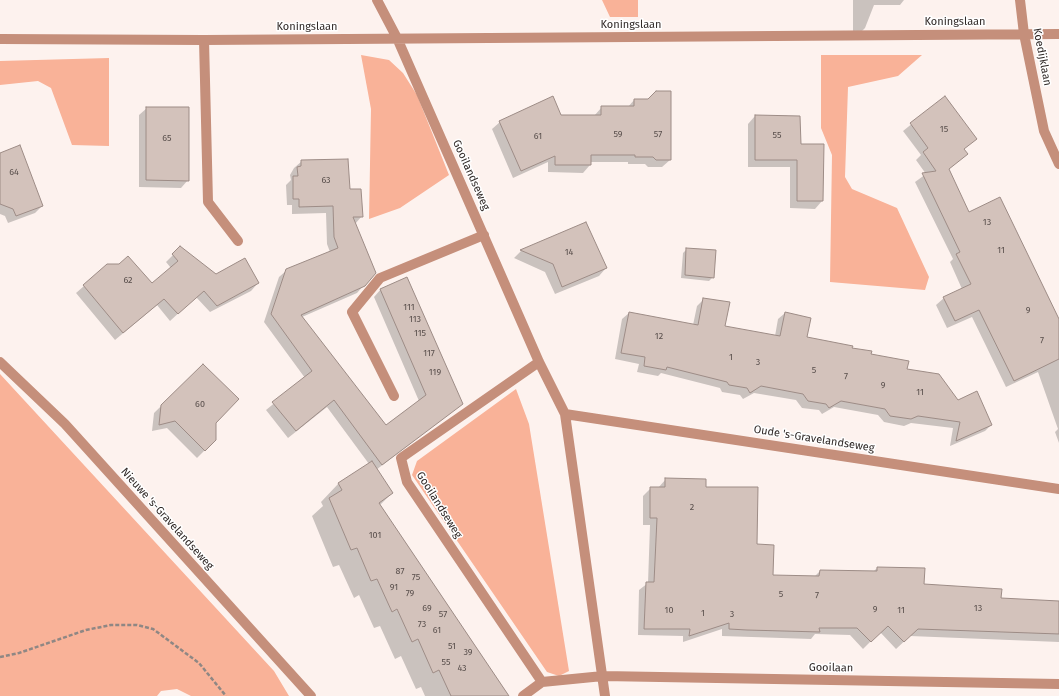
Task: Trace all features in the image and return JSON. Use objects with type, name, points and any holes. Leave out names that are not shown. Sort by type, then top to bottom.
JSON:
[{"type":"street","name":"Gooilandseweg","points":[[377,0],[397,38],[539,362],[565,414],[606,696]]},
{"type":"street","name":"Koedijklaan","points":[[1020,0],[1024,34],[1044,132],[1059,164]]},
{"type":"street","name":"Koningslaan","points":[[0,39],[204,40],[1059,34]]},
{"type":"street","points":[[204,40],[208,202],[238,241]]},
{"type":"street","points":[[394,396],[352,312],[380,278],[484,235]]},
{"type":"street","name":"Nieuwe 's-Gravelandseweg","points":[[0,362],[65,424],[311,696]]},
{"type":"street","name":"Gooilandseweg","points":[[539,362],[402,458],[407,482],[542,682]]},
{"type":"street","name":"Oude 's-Gravelandseweg","points":[[565,414],[1059,489]]},
{"type":"street","points":[[523,696],[542,682],[603,676]]},
{"type":"street","name":"Gooilaan","points":[[603,676],[1059,684]]},
{"type":"path","points":[[0,657],[19,653],[86,630],[110,625],[137,625],[153,629],[199,663],[226,696]]},
{"type":"shaded area","points":[[602,0],[638,0],[638,17],[610,17]]},
{"type":"shaded area","points":[[361,55],[389,60],[403,73],[417,95],[449,175],[400,208],[369,219],[371,109]]},
{"type":"shaded area","points":[[821,55],[922,55],[898,76],[848,87],[845,177],[852,189],[897,208],[929,277],[925,290],[830,282],[832,155],[821,128]]},
{"type":"shaded area","points":[[109,58],[109,146],[72,145],[51,88],[38,81],[0,85],[0,61]]},
{"type":"shaded area","points":[[0,374],[274,671],[289,696],[191,696],[177,689],[161,691],[157,696],[0,696]]},
{"type":"shaded area","points":[[516,389],[529,424],[569,671],[559,676],[547,672],[412,475],[417,461]]},
{"type":"building","points":[[656,91],[671,91],[671,160],[656,160],[653,157],[635,157],[635,155],[591,155],[591,165],[555,165],[555,156],[521,171],[499,121],[553,96],[561,115],[601,115],[601,106],[634,106],[634,99],[648,99]]},
{"type":"building","points":[[945,96],[977,139],[964,149],[968,154],[949,169],[969,212],[1000,197],[1059,319],[1059,359],[1014,381],[979,310],[955,321],[943,297],[971,284],[956,254],[960,252],[922,173],[936,171],[923,152],[928,148],[910,123]]},
{"type":"building","points":[[146,107],[189,107],[189,181],[146,180]]},
{"type":"building","points":[[755,115],[800,116],[801,144],[824,144],[823,201],[797,201],[797,160],[755,160]]},
{"type":"building","points":[[20,145],[43,206],[16,216],[13,209],[0,204],[0,153]]},
{"type":"building","points":[[348,159],[350,189],[361,189],[363,217],[353,217],[376,273],[365,286],[301,315],[386,425],[426,395],[380,289],[407,277],[463,404],[382,465],[334,400],[296,431],[272,402],[312,371],[271,314],[286,269],[338,248],[334,237],[333,206],[299,207],[299,199],[293,199],[293,176],[298,176],[297,167],[301,166],[301,160]]},
{"type":"building","points":[[586,222],[607,268],[562,287],[553,264],[520,250]]},
{"type":"building","points":[[180,246],[216,274],[245,258],[259,283],[217,306],[204,291],[178,314],[164,299],[123,333],[83,285],[107,264],[119,264],[128,256],[152,283],[178,261],[172,254]]},
{"type":"building","points":[[686,248],[716,250],[714,278],[685,275]]},
{"type":"building","points":[[703,298],[730,302],[725,326],[780,336],[785,312],[811,318],[807,337],[853,346],[852,348],[872,351],[871,354],[909,361],[907,369],[939,374],[958,400],[977,391],[992,425],[956,441],[960,422],[918,416],[911,419],[890,416],[885,409],[841,401],[829,408],[826,404],[808,401],[803,394],[761,386],[750,393],[747,388],[729,385],[727,382],[667,367],[666,370],[644,366],[645,357],[621,353],[629,312],[698,325]]},
{"type":"building","points":[[203,364],[239,399],[216,423],[216,440],[205,451],[175,421],[159,425],[161,405]]},
{"type":"building","points":[[372,461],[393,493],[379,503],[509,696],[451,696],[439,670],[433,673],[418,639],[412,642],[397,609],[392,612],[377,579],[371,581],[357,548],[351,550],[329,498],[342,490],[338,483]]},
{"type":"building","points":[[665,478],[706,479],[706,487],[758,487],[757,544],[774,545],[773,575],[819,576],[820,570],[877,571],[877,567],[925,568],[924,584],[1002,589],[1001,598],[1059,601],[1059,634],[918,629],[904,642],[888,626],[871,642],[857,628],[819,628],[820,632],[747,630],[729,629],[729,623],[689,636],[690,629],[644,629],[646,582],[654,582],[657,518],[650,518],[650,487],[665,487]]}]
